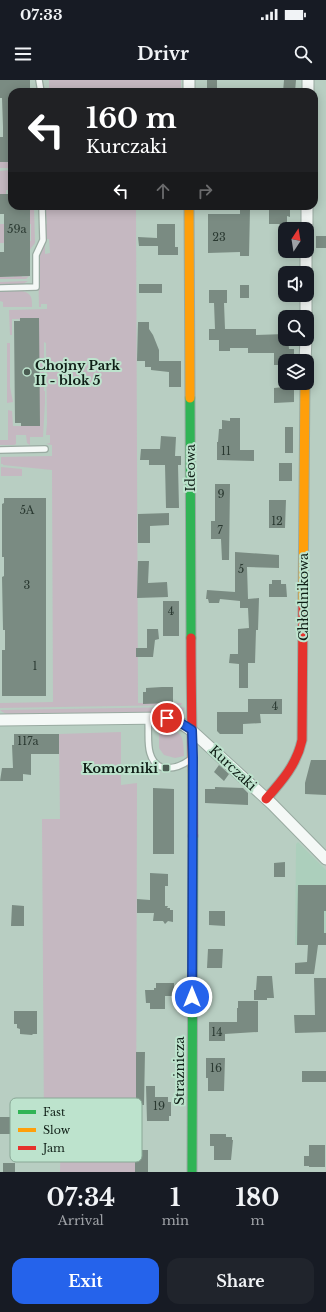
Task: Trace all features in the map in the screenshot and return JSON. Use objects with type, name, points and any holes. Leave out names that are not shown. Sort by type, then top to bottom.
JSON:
[{"type":"street","name":"Ideowa","points":[[189,210],[192,730]]},
{"type":"street","points":[[307,210],[307,222]]},
{"type":"street","name":"Chłodnikowa","points":[[266,799],[294,765],[301,750],[302,740],[305,390]]},
{"type":"street","name":"Kurczaki","points":[[0,720],[167,718],[176,720],[192,730],[266,799],[326,859]]},
{"type":"street","name":"Strażnicza","points":[[192,730],[192,1172]]},
{"type":"lane","points":[[0,288],[36,287],[36,255],[43,240],[42,210]]},
{"type":"lane","points":[[0,450],[45,449]]},
{"type":"lane","points":[[148,719],[150,755],[156,764],[172,769],[183,765],[193,758]]},
{"type":"shaded area","points":[[49,80],[181,80],[181,88],[49,88]]},
{"type":"shaded area","points":[[6,153],[8,168],[0,168],[0,162]]},
{"type":"shaded area","points":[[8,170],[8,190],[6,190],[6,200],[3,200],[3,194],[0,194],[0,171]]},
{"type":"shaded area","points":[[30,210],[34,210],[35,243],[28,252],[28,241],[31,241],[31,224],[28,224]]},
{"type":"shaded area","points":[[45,210],[136,210],[138,703],[182,703],[181,705],[0,708],[0,703],[53,702],[52,470],[1,464],[1,457],[52,456],[52,445],[46,444],[50,443],[50,435],[46,435],[46,343],[44,342],[45,402],[43,437],[30,437],[30,445],[27,443],[26,435],[16,435],[16,444],[0,445],[0,440],[8,440],[8,410],[12,411],[13,426],[39,426],[39,318],[20,318],[19,321],[19,319],[12,319],[12,335],[10,335],[9,310],[47,309],[47,304],[41,304],[41,307],[39,307],[38,259],[45,243],[45,254],[50,253],[49,239],[46,239],[47,224]]},
{"type":"shaded area","points":[[0,224],[4,224],[4,233],[7,243],[0,243]]},
{"type":"shaded area","points":[[14,274],[22,274],[22,277],[29,276],[26,279],[0,279],[0,277],[14,277]]},
{"type":"shaded area","points":[[28,281],[23,284],[0,285],[0,282]]},
{"type":"shaded area","points":[[12,290],[26,292],[31,297],[32,307],[3,307],[3,302],[0,301],[0,292]]},
{"type":"shaded area","points":[[7,343],[10,343],[10,387],[13,402],[7,403]]},
{"type":"shaded area","points":[[1,467],[22,469],[22,476],[1,476]]},
{"type":"shaded area","points":[[185,708],[182,712],[177,713],[24,715],[8,714],[0,710]]},
{"type":"shaded area","points":[[159,730],[173,731],[180,735],[183,743],[184,756],[175,758],[164,755],[159,748]]},
{"type":"shaded area","points":[[121,732],[121,785],[137,783],[136,1098],[44,1098],[42,819],[60,819],[59,734]]},
{"type":"shaded area","points":[[298,842],[326,870],[326,945],[295,945],[296,844]]},
{"type":"shaded area","points":[[60,1162],[136,1162],[136,1172],[60,1172]]},
{"type":"building","points":[[0,80],[30,80],[30,88],[8,88],[8,162],[0,162],[0,137],[3,137],[3,127],[2,98],[0,98]]},
{"type":"building","points":[[207,80],[217,80],[217,88],[207,88]]},
{"type":"building","points":[[284,80],[296,80],[295,88],[283,88]]},
{"type":"building","points":[[0,194],[8,194],[8,210],[30,210],[30,276],[0,277],[0,252],[4,252],[4,214],[0,214]]},
{"type":"building","points":[[240,210],[250,210],[249,256],[240,256],[240,252],[208,253],[208,214],[240,214]]},
{"type":"building","points":[[269,210],[290,210],[290,217],[287,216],[287,222],[278,222],[278,224],[269,224]]},
{"type":"building","points":[[157,224],[175,224],[175,247],[178,247],[178,255],[158,255],[158,246],[139,246],[138,237],[157,238]]},
{"type":"building","points":[[316,236],[326,236],[326,248],[316,248]]},
{"type":"building","points":[[139,284],[162,284],[162,293],[139,293]]},
{"type":"building","points":[[240,285],[249,285],[249,298],[240,298]]},
{"type":"building","points":[[209,290],[227,290],[227,303],[224,303],[225,329],[256,329],[256,335],[278,334],[278,346],[289,346],[289,349],[294,349],[294,354],[278,354],[278,365],[274,365],[274,353],[248,353],[248,348],[230,348],[230,351],[219,351],[219,340],[209,340],[209,329],[215,329],[214,303],[209,303]]},
{"type":"building","name":"Chojny Park II - blok 5","points":[[20,318],[39,318],[40,426],[21,426],[21,423],[15,423],[14,321],[20,321]]},
{"type":"building","points":[[138,322],[149,322],[149,329],[159,350],[159,361],[181,361],[181,387],[169,387],[169,372],[151,370],[151,367],[145,367],[145,361],[137,361]]},
{"type":"building","points":[[274,388],[278,388],[278,390],[294,390],[294,402],[274,403]]},
{"type":"building","points":[[230,418],[240,418],[240,450],[254,450],[254,461],[217,460],[219,429],[222,429],[222,420],[230,421]]},
{"type":"building","points":[[285,427],[293,427],[293,453],[285,453]]},
{"type":"building","points":[[161,436],[176,437],[175,456],[181,456],[181,465],[178,465],[179,508],[166,508],[165,465],[149,465],[149,460],[140,460],[141,449],[160,449]]},
{"type":"building","points":[[279,463],[292,463],[292,481],[279,481]]},
{"type":"building","points":[[215,484],[230,484],[229,560],[222,560],[221,539],[211,539],[211,521],[215,521]]},
{"type":"building","points":[[4,498],[46,498],[46,696],[2,696],[2,650],[5,650],[2,577],[4,576],[4,557],[2,557],[2,504],[4,503]]},
{"type":"building","points":[[269,500],[286,500],[285,528],[269,528]]},
{"type":"building","points":[[169,513],[169,525],[150,526],[150,543],[138,543],[138,514]]},
{"type":"building","points":[[235,552],[279,555],[279,568],[247,567],[248,599],[259,598],[255,663],[248,663],[248,688],[239,688],[239,664],[229,663],[230,654],[238,654],[238,629],[249,628],[248,608],[240,608],[240,601],[220,599],[219,603],[209,603],[208,599],[206,599],[207,590],[235,592]]},
{"type":"building","points":[[138,561],[149,561],[148,583],[167,582],[168,597],[137,598]]},
{"type":"building","points":[[272,580],[281,580],[281,584],[286,584],[287,597],[269,597],[269,584],[272,584]]},
{"type":"building","points":[[163,601],[179,601],[179,636],[163,636]]},
{"type":"building","points":[[147,629],[158,629],[159,639],[155,640],[153,657],[136,657],[136,648],[147,648]]},
{"type":"building","points":[[173,687],[173,703],[143,704],[143,692],[146,692],[146,688]]},
{"type":"building","points":[[248,699],[282,699],[282,714],[260,714],[261,723],[243,724],[243,734],[220,734],[217,731],[217,712],[248,712]]},
{"type":"building","points":[[14,734],[59,734],[59,754],[31,754],[31,775],[23,774],[23,781],[0,781],[2,768],[13,768],[12,745],[14,745]]},
{"type":"building","points":[[311,760],[326,760],[326,795],[305,794],[305,783]]},
{"type":"building","points":[[219,765],[229,774],[224,781],[214,772]]},
{"type":"building","points":[[215,787],[243,788],[248,793],[248,805],[205,803],[205,789],[215,789]]},
{"type":"building","points":[[153,788],[174,789],[174,854],[153,854]]},
{"type":"building","points":[[285,862],[285,877],[274,877],[274,863]]},
{"type":"building","points":[[150,873],[168,874],[168,886],[165,886],[165,906],[168,906],[167,908],[170,908],[170,910],[173,910],[173,922],[168,921],[165,924],[163,921],[153,921],[154,913],[137,913],[137,899],[150,900]]},
{"type":"building","points":[[298,885],[326,885],[324,933],[326,933],[326,945],[318,945],[314,974],[295,974],[295,963],[307,962],[308,945],[297,945]]},
{"type":"building","points":[[12,905],[24,906],[24,926],[11,926]]},
{"type":"building","points":[[209,911],[225,911],[225,926],[209,925]]},
{"type":"building","points":[[208,949],[223,949],[222,968],[207,968]]},
{"type":"building","points":[[257,976],[272,976],[274,998],[267,998],[267,1000],[254,1000],[254,990],[256,990]]},
{"type":"building","points":[[314,978],[326,978],[326,1032],[295,1033],[294,1015],[315,1015]]},
{"type":"building","points":[[156,983],[174,983],[174,996],[165,996],[165,1009],[150,1009],[150,1003],[146,1003],[145,990],[154,990],[154,988],[156,988]]},
{"type":"building","points":[[238,1001],[258,1001],[258,1032],[225,1034],[225,1041],[209,1041],[209,1022],[237,1022]]},
{"type":"building","points":[[14,1011],[37,1011],[37,1034],[20,1034],[20,1029],[17,1028],[17,1024],[14,1024]]},
{"type":"building","points":[[136,1052],[145,1052],[144,1105],[142,1105],[142,1098],[136,1098]]},
{"type":"building","points":[[206,1058],[225,1058],[224,1091],[208,1091],[208,1078],[206,1078]]},
{"type":"building","points":[[302,1071],[326,1071],[326,1082],[302,1082]]},
{"type":"building","points":[[146,1086],[155,1086],[155,1097],[168,1097],[168,1102],[171,1102],[171,1116],[169,1116],[169,1121],[147,1121]]},
{"type":"building","points":[[0,1117],[10,1117],[10,1134],[0,1134]]},
{"type":"building","points":[[210,1134],[226,1134],[226,1137],[232,1137],[231,1160],[214,1160],[214,1146],[210,1146]]},
{"type":"building","points":[[309,1145],[325,1145],[325,1167],[304,1166],[304,1156],[309,1156]]},
{"type":"building","points":[[142,1150],[148,1150],[148,1172],[135,1172],[135,1162],[142,1162]]},
{"type":"building","points":[[3,1163],[15,1163],[15,1172],[3,1172]]},
{"type":"traffic: fast","points":[[190,398],[191,638]]},
{"type":"traffic: fast","points":[[192,1172],[193,836]]},
{"type":"traffic: slow","points":[[189,210],[190,398]]},
{"type":"traffic: slow","points":[[303,604],[305,390]]},
{"type":"traffic: jam","points":[[266,799],[283,779],[293,764],[297,757],[302,740],[303,604]]},
{"type":"traffic: jam","points":[[191,638],[193,836]]},
{"type":"place","name":"Chojny Park II - blok 5","points":[[27,372]]},
{"type":"place","name":"Komorniki","points":[[166,768]]},
{"type":"route","points":[[167,718],[176,720],[192,730],[192,997]]}]
